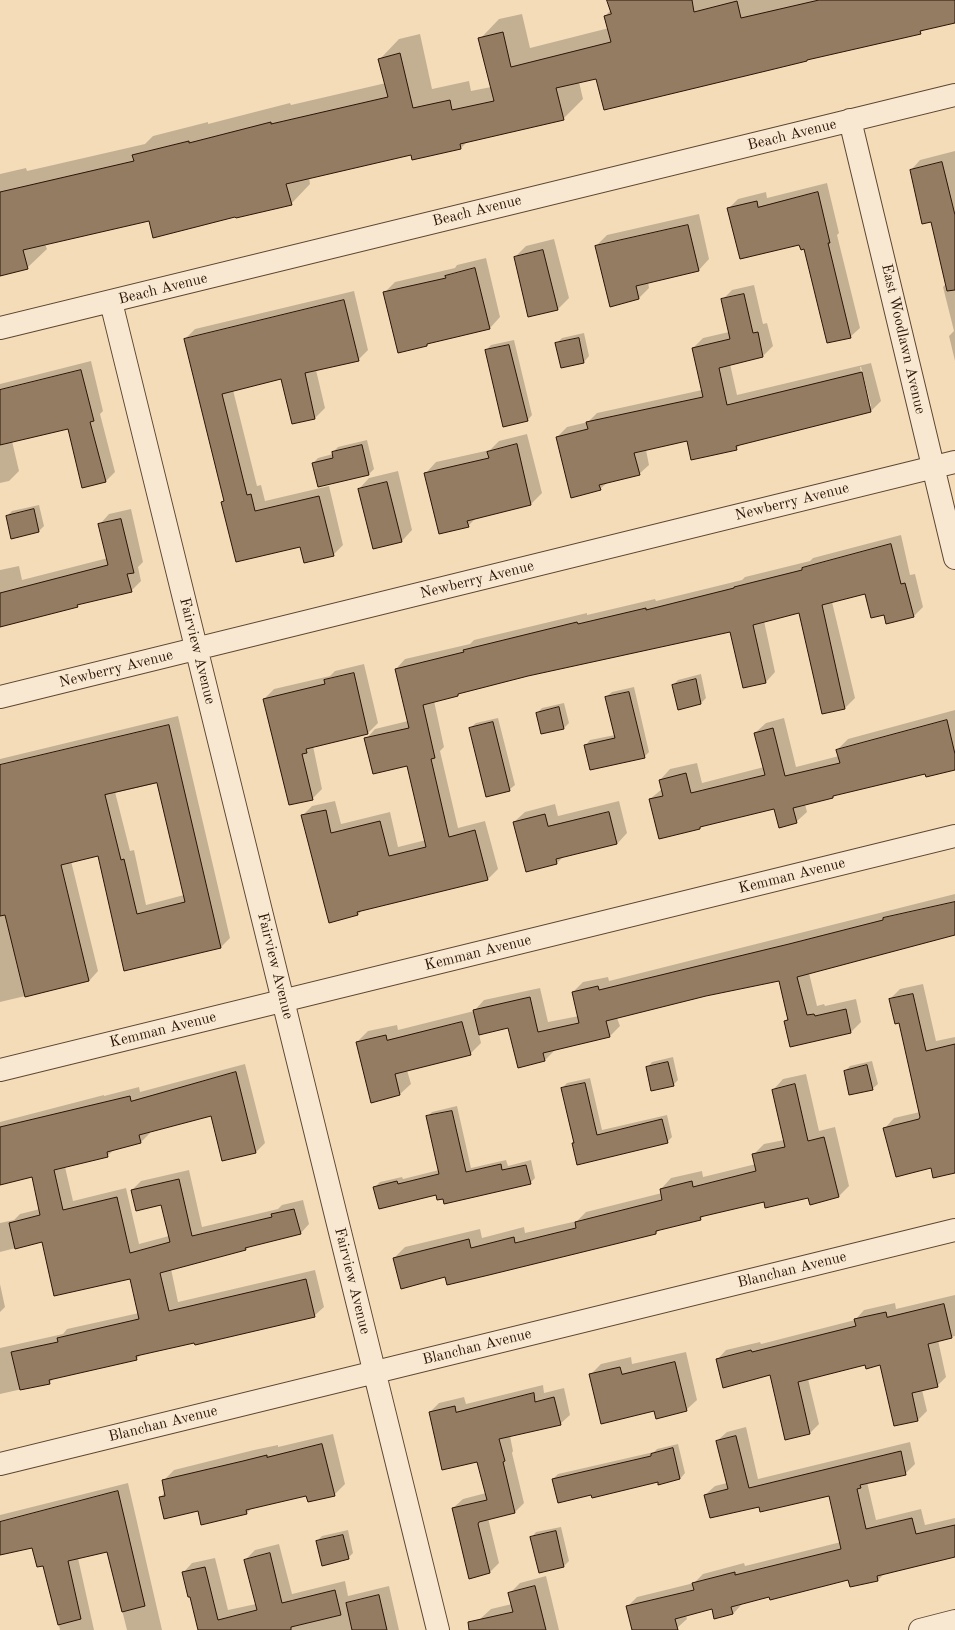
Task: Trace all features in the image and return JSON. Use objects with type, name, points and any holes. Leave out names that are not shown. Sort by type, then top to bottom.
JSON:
[{"type":"street","name":"Beach Avenue","points":[[0,328],[955,95]]},
{"type":"street","name":"East Woodlawn Avenue","points":[[850,120],[955,558]]},
{"type":"street","name":"Fairview Avenue","points":[[111,302],[438,1630]]},
{"type":"street","name":"Newberry Avenue","points":[[0,697],[955,462]]},
{"type":"street","name":"Kemman Avenue","points":[[0,1070],[955,836]]},
{"type":"street","name":"Blanchan Avenue","points":[[0,1464],[955,1230]]},
{"type":"street","points":[[920,1630],[955,1621]]},
{"type":"building","points":[[607,0],[692,0],[694,12],[737,1],[741,18],[819,0],[955,0],[955,23],[920,31],[921,34],[807,60],[604,110],[596,79],[556,88],[564,120],[460,144],[461,149],[412,160],[411,155],[286,184],[292,205],[235,217],[153,238],[149,221],[23,250],[28,269],[0,276],[0,192],[134,161],[132,155],[189,141],[189,143],[271,122],[271,124],[388,97],[378,59],[400,53],[413,108],[450,100],[452,110],[494,101],[478,38],[503,32],[511,67],[611,42],[604,16],[611,14]]},
{"type":"building","points":[[942,162],[955,215],[955,290],[947,291],[931,222],[922,224],[910,170]]},
{"type":"building","points":[[818,192],[830,243],[828,243],[851,338],[827,343],[804,249],[801,250],[799,245],[740,259],[727,208],[757,201],[758,207]]},
{"type":"building","points":[[688,225],[699,271],[636,286],[639,299],[610,307],[595,246]]},
{"type":"building","points":[[543,250],[558,310],[528,317],[514,257]]},
{"type":"building","points":[[475,268],[490,329],[427,344],[427,346],[398,353],[383,292],[446,278],[445,276]]},
{"type":"building","points":[[744,294],[753,333],[758,332],[763,357],[719,368],[727,405],[862,372],[871,412],[736,446],[737,450],[691,460],[687,441],[634,453],[640,475],[599,485],[601,490],[571,498],[556,437],[588,429],[586,422],[703,397],[692,348],[730,339],[721,299]]},
{"type":"building","points":[[344,300],[359,361],[305,373],[315,419],[292,424],[281,379],[222,394],[247,495],[251,494],[255,511],[319,496],[334,556],[304,563],[300,547],[236,562],[221,502],[224,501],[184,339]]},
{"type":"building","points":[[579,338],[584,363],[561,368],[555,343]]},
{"type":"building","points":[[509,345],[528,421],[503,427],[485,350]]},
{"type":"building","points":[[81,370],[94,421],[90,422],[106,482],[82,488],[68,429],[0,445],[0,390]]},
{"type":"building","points":[[517,444],[531,505],[467,521],[469,527],[439,534],[424,473],[489,458],[487,452]]},
{"type":"building","points":[[362,445],[369,475],[318,487],[312,463],[333,458],[332,452]]},
{"type":"building","points":[[387,482],[402,542],[373,549],[358,489]]},
{"type":"building","points":[[34,509],[39,532],[11,539],[6,516]]},
{"type":"building","points":[[121,519],[134,573],[127,574],[132,592],[77,605],[78,607],[0,627],[0,593],[108,565],[98,524]]},
{"type":"building","points":[[891,544],[901,584],[905,583],[914,617],[886,624],[884,615],[871,618],[865,594],[822,605],[845,709],[822,714],[799,613],[753,625],[766,683],[743,688],[730,632],[528,676],[458,694],[458,696],[423,705],[435,758],[431,759],[449,837],[475,830],[488,880],[357,912],[358,915],[329,923],[301,815],[326,810],[331,833],[380,821],[389,856],[426,847],[407,766],[373,774],[364,738],[409,728],[395,669],[464,652],[463,650],[577,622],[578,624],[646,608],[646,610],[734,588]]},
{"type":"building","points":[[354,673],[368,734],[306,749],[307,753],[302,754],[313,800],[289,805],[263,699],[325,684],[324,680]]},
{"type":"building","points":[[696,679],[701,704],[678,710],[672,685]]},
{"type":"building","points":[[629,692],[645,758],[590,770],[584,745],[615,738],[605,697]]},
{"type":"building","points":[[559,707],[564,729],[541,734],[536,713]]},
{"type":"building","points":[[947,720],[955,754],[955,770],[926,777],[925,774],[833,796],[833,798],[793,808],[797,823],[779,828],[774,809],[700,827],[700,829],[659,839],[649,799],[663,796],[659,780],[686,773],[691,793],[765,775],[754,733],[773,728],[785,776],[840,763],[836,750]]},
{"type":"building","points":[[493,722],[510,791],[486,797],[469,728]]},
{"type":"building","points":[[169,725],[221,948],[124,971],[98,856],[61,865],[89,981],[25,997],[5,915],[0,916],[0,765]],"holes":[[[157,783],[185,902],[137,914],[124,859],[121,860],[105,795]]]},
{"type":"building","points":[[609,812],[617,844],[556,859],[557,864],[526,872],[513,822],[545,814],[548,826]]},
{"type":"building","points":[[955,902],[955,935],[797,977],[807,1015],[814,1014],[815,1016],[846,1009],[851,1033],[790,1047],[784,1021],[788,1020],[779,981],[706,996],[606,1021],[610,1037],[543,1053],[545,1061],[518,1068],[508,1028],[479,1035],[473,1010],[530,997],[538,1032],[579,1023],[572,992],[598,986],[599,990],[789,944],[883,920],[883,918]]},
{"type":"building","points":[[913,994],[926,1051],[955,1044],[955,1173],[933,1178],[931,1168],[896,1177],[883,1128],[919,1119],[920,1117],[899,1023],[895,1024],[889,999]]},
{"type":"building","points":[[462,1022],[471,1055],[395,1074],[400,1095],[371,1103],[356,1042],[386,1035],[387,1040]]},
{"type":"building","points":[[668,1062],[674,1086],[651,1091],[646,1067]]},
{"type":"building","points":[[867,1065],[873,1090],[849,1095],[844,1071]]},
{"type":"building","points":[[236,1072],[256,1153],[222,1161],[211,1116],[139,1135],[141,1143],[107,1152],[108,1157],[54,1170],[63,1210],[117,1197],[130,1253],[170,1242],[161,1205],[136,1211],[131,1190],[179,1179],[192,1236],[272,1217],[271,1214],[294,1209],[301,1234],[245,1248],[246,1250],[160,1273],[169,1311],[306,1279],[315,1317],[195,1345],[194,1343],[136,1356],[137,1360],[49,1380],[50,1384],[20,1390],[11,1352],[58,1342],[57,1338],[139,1319],[130,1279],[54,1296],[42,1242],[15,1249],[9,1223],[40,1215],[32,1177],[0,1185],[0,1127],[130,1096],[131,1101]]},
{"type":"building","points":[[585,1083],[597,1135],[662,1119],[668,1143],[577,1165],[572,1143],[574,1143],[561,1088]]},
{"type":"building","points":[[795,1084],[808,1141],[824,1137],[839,1197],[810,1205],[808,1198],[765,1208],[764,1202],[700,1217],[701,1220],[656,1231],[656,1234],[489,1275],[447,1285],[445,1277],[401,1289],[393,1258],[469,1239],[471,1248],[514,1237],[515,1243],[576,1228],[575,1222],[662,1200],[660,1189],[692,1181],[693,1187],[756,1171],[752,1154],[785,1147],[772,1090]]},
{"type":"building","points":[[452,1111],[466,1172],[501,1164],[502,1170],[526,1165],[531,1184],[444,1204],[443,1199],[437,1200],[436,1195],[379,1209],[373,1187],[397,1181],[398,1184],[439,1174],[426,1116]]},
{"type":"building","points":[[944,1304],[952,1338],[928,1344],[938,1387],[912,1393],[918,1421],[894,1426],[880,1365],[866,1369],[865,1365],[798,1382],[810,1434],[785,1440],[770,1375],[723,1388],[716,1359],[751,1350],[752,1352],[856,1326],[854,1319],[886,1312],[887,1317]]},
{"type":"building","points":[[675,1362],[687,1411],[656,1419],[654,1411],[601,1424],[589,1374],[620,1367],[622,1374]]},
{"type":"building","points":[[534,1393],[535,1402],[554,1397],[561,1425],[499,1439],[505,1461],[503,1462],[515,1513],[479,1522],[478,1524],[490,1573],[469,1579],[452,1508],[487,1500],[477,1462],[442,1470],[429,1412],[455,1406],[456,1412]]},
{"type":"building","points":[[736,1436],[749,1488],[901,1451],[906,1475],[860,1485],[861,1488],[857,1489],[866,1529],[912,1518],[916,1534],[955,1525],[955,1557],[877,1576],[878,1581],[850,1587],[848,1580],[770,1600],[769,1597],[731,1607],[733,1614],[714,1619],[712,1609],[675,1619],[678,1630],[632,1630],[626,1606],[694,1590],[692,1583],[735,1572],[735,1575],[841,1549],[829,1496],[760,1512],[759,1507],[710,1518],[704,1495],[728,1489],[716,1441]]},
{"type":"building","points":[[322,1444],[335,1496],[308,1502],[306,1496],[246,1510],[247,1514],[201,1525],[198,1511],[164,1519],[159,1497],[165,1496],[162,1480],[267,1455],[267,1457]]},
{"type":"building","points":[[673,1448],[680,1479],[658,1485],[658,1482],[592,1498],[591,1495],[558,1503],[552,1479],[651,1456],[651,1454]]},
{"type":"building","points":[[118,1491],[145,1606],[122,1612],[107,1552],[68,1561],[81,1619],[58,1625],[43,1566],[37,1567],[32,1548],[0,1555],[0,1522]]},
{"type":"building","points":[[556,1531],[564,1567],[539,1573],[530,1537]]},
{"type":"building","points":[[343,1535],[349,1559],[322,1566],[316,1541]]},
{"type":"building","points":[[270,1553],[282,1603],[335,1590],[341,1615],[291,1627],[291,1630],[198,1630],[182,1572],[205,1567],[218,1620],[257,1610],[244,1560]]},
{"type":"building","points":[[535,1586],[546,1630],[469,1630],[468,1622],[513,1612],[508,1593]]},
{"type":"building","points":[[379,1595],[387,1630],[352,1630],[346,1603]]}]
